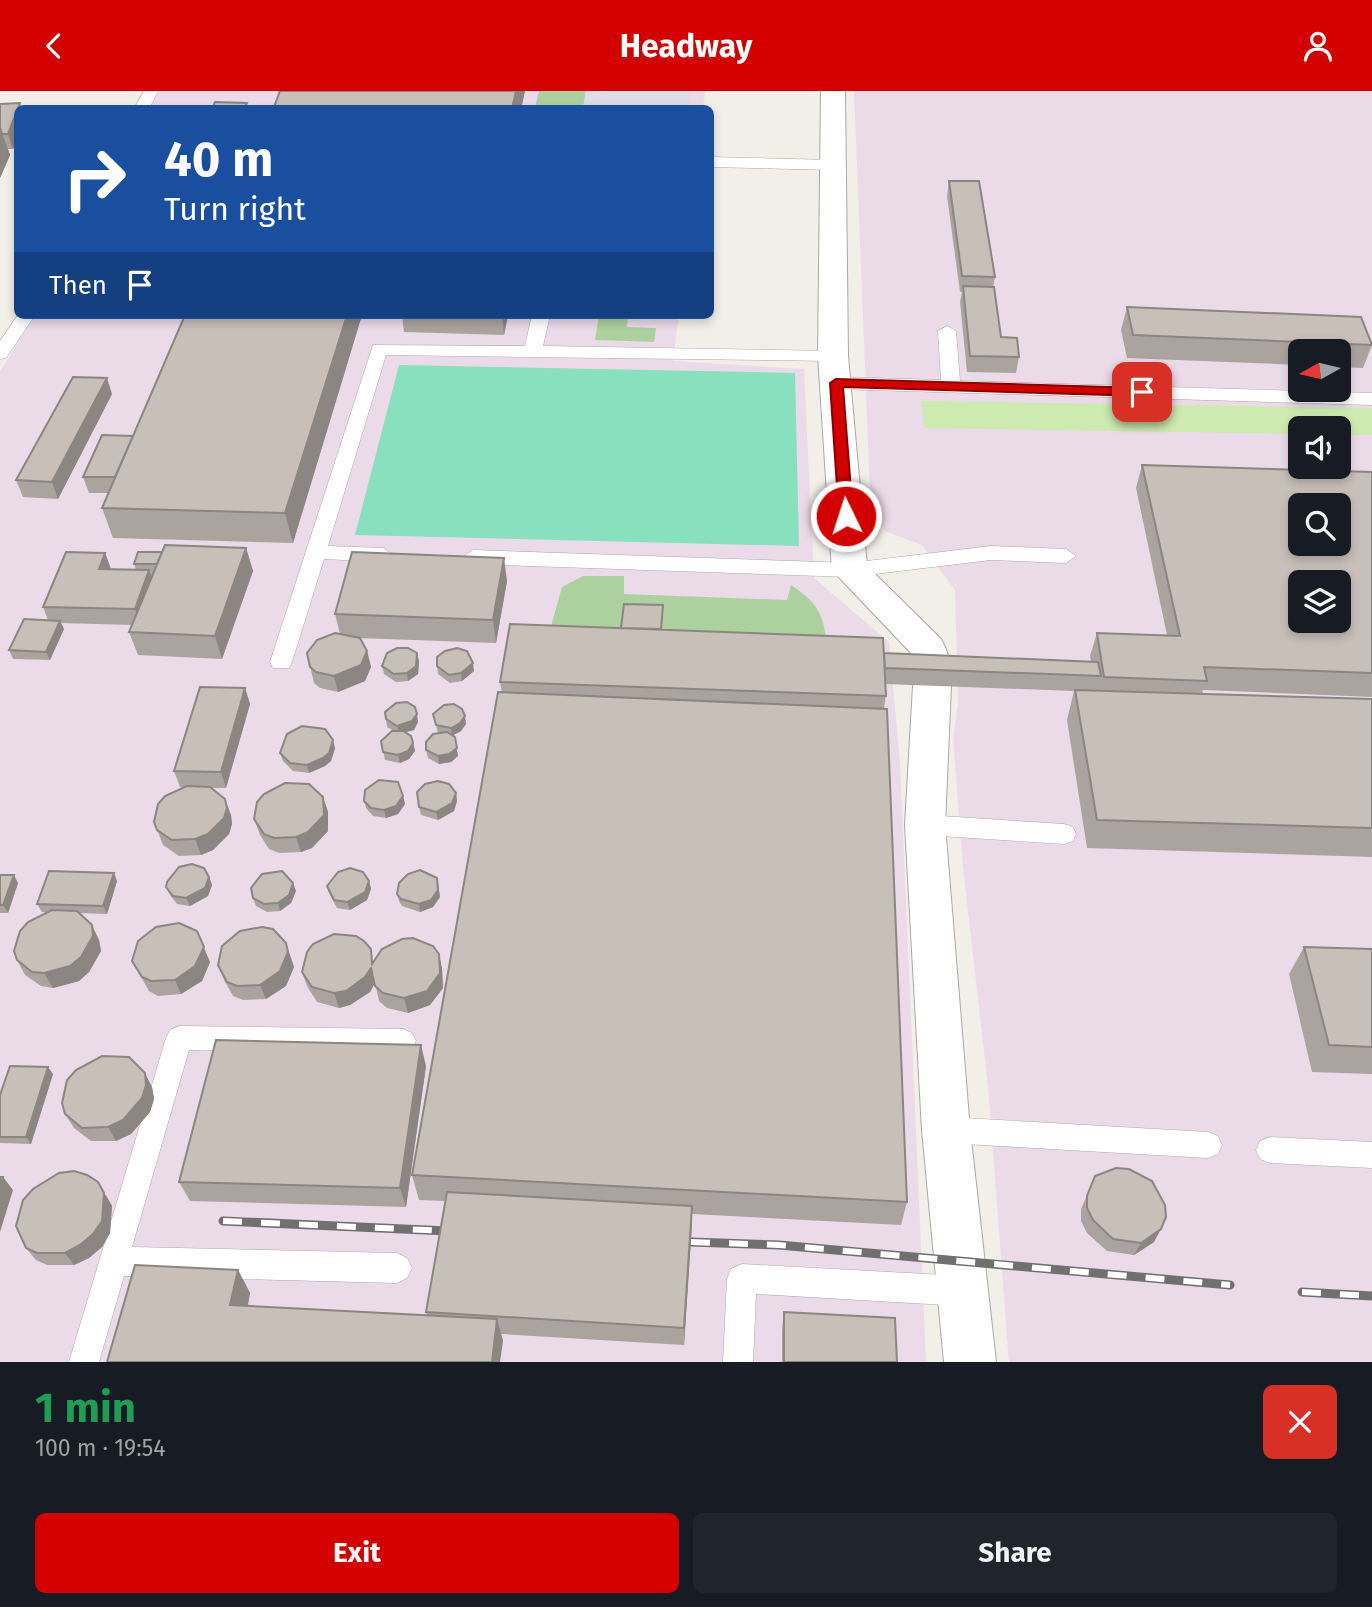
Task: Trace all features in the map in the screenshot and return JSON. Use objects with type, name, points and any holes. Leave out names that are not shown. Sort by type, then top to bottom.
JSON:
[{"type":"street","points":[[833,91],[835,370],[850,569],[928,648],[932,679],[925,825],[946,1130],[970,1362]]},
{"type":"lane","points":[[714,162],[833,165]]},
{"type":"lane","points":[[0,355],[23,319]]},
{"type":"lane","points":[[533,351],[540,319]]},
{"type":"lane","points":[[947,331],[951,386]]},
{"type":"lane","points":[[281,662],[379,349],[533,351],[835,370],[951,386],[1372,399]]},
{"type":"lane","points":[[316,552],[398,555]]},
{"type":"lane","points":[[453,557],[850,569],[991,553],[1066,556]]},
{"type":"lane","points":[[925,825],[1064,834]]},
{"type":"lane","points":[[84,1362],[179,1038],[403,1041]]},
{"type":"lane","points":[[946,1130],[1208,1145]]},
{"type":"lane","points":[[1270,1150],[1372,1155]]},
{"type":"lane","points":[[114,1261],[397,1268]]},
{"type":"lane","points":[[738,1362],[742,1279],[963,1291]]},
{"type":"shaded area","points":[[157,91],[705,91],[703,105],[150,105]]},
{"type":"shaded area","points":[[586,91],[692,91],[691,105],[584,105]]},
{"type":"shaded area","points":[[854,91],[1372,91],[1372,1362],[1009,1362],[988,1087],[963,867],[953,738],[958,703],[955,590],[922,545],[887,532],[871,518]]},
{"type":"shaded area","points":[[32,319],[678,319],[673,361],[804,369],[814,578],[889,642],[900,763],[926,1362],[0,1362],[0,372]]},
{"type":"green space","points":[[539,91],[586,91],[584,105],[536,105]]},
{"type":"green space","points":[[598,319],[628,319],[627,327],[656,328],[654,342],[595,340]]},
{"type":"green space","points":[[399,365],[795,373],[799,546],[355,535]]},
{"type":"green space","points":[[921,401],[1372,408],[1372,435],[1351,435],[1351,416],[1288,416],[1288,434],[924,428]]},
{"type":"green space","points":[[583,576],[624,576],[624,594],[787,600],[791,585],[809,599],[820,614],[828,654],[546,644],[562,587]]},
{"type":"building","points":[[280,91],[516,91],[513,105],[275,105]]},
{"type":"building","points":[[215,102],[247,103],[246,105],[214,105]]},
{"type":"building","points":[[20,103],[14,105],[14,118],[8,134],[2,134],[0,127],[0,104]]},
{"type":"building","points":[[949,181],[979,181],[995,277],[962,276]]},
{"type":"building","points":[[963,286],[994,287],[1001,337],[1017,338],[1019,357],[970,356]]},
{"type":"building","points":[[1127,307],[1361,317],[1372,345],[1351,344],[1351,339],[1288,339],[1288,341],[1133,335]]},
{"type":"building","points":[[183,319],[346,319],[285,513],[102,508]]},
{"type":"building","points":[[73,377],[107,378],[52,482],[16,480]]},
{"type":"building","points":[[102,435],[133,436],[115,477],[83,477]]},
{"type":"building","points":[[1142,465],[1288,469],[1288,479],[1351,479],[1351,471],[1372,472],[1372,673],[1204,667],[1207,681],[1104,677],[1097,633],[1180,636]]},
{"type":"building","points":[[165,545],[246,548],[215,636],[129,632]]},
{"type":"building","points":[[66,552],[105,553],[99,569],[149,570],[135,609],[43,607]]},
{"type":"building","points":[[138,552],[162,552],[157,564],[134,564]]},
{"type":"building","points":[[352,552],[504,558],[493,620],[335,614]]},
{"type":"building","points":[[624,604],[663,605],[661,629],[621,628]]},
{"type":"building","points":[[24,619],[60,621],[46,652],[9,650]]},
{"type":"building","points":[[510,624],[883,638],[886,696],[500,682]]},
{"type":"building","points":[[335,633],[360,638],[367,651],[361,665],[334,676],[316,672],[310,667],[307,653],[317,640]]},
{"type":"building","points":[[397,648],[408,648],[417,653],[416,666],[407,673],[394,674],[382,666],[387,653]]},
{"type":"building","points":[[457,648],[467,651],[473,663],[461,673],[449,675],[437,666],[437,657],[445,651]]},
{"type":"building","points":[[884,653],[1098,662],[1101,676],[885,668]]},
{"type":"building","points":[[200,687],[245,688],[221,772],[174,771]]},
{"type":"building","points":[[1075,690],[1372,699],[1372,828],[1097,820]]},
{"type":"building","points":[[498,692],[887,709],[907,1202],[412,1175]]},
{"type":"building","points":[[407,702],[415,707],[417,714],[412,721],[397,726],[386,719],[385,712],[396,703]]},
{"type":"building","points":[[454,704],[462,709],[465,716],[460,723],[451,728],[436,725],[433,714],[444,705]]},
{"type":"building","points":[[302,726],[325,729],[333,740],[329,753],[307,765],[290,763],[280,753],[287,734]]},
{"type":"building","points":[[392,731],[403,731],[411,736],[413,743],[408,751],[398,755],[383,752],[381,741]]},
{"type":"building","points":[[447,732],[455,737],[457,748],[449,754],[438,756],[426,750],[426,742],[433,734]]},
{"type":"building","points":[[379,780],[398,782],[403,796],[396,806],[384,810],[371,808],[364,801],[365,790]]},
{"type":"building","points":[[438,781],[449,784],[456,793],[452,803],[436,812],[419,807],[417,792],[425,784]]},
{"type":"building","points":[[285,783],[309,784],[323,797],[324,815],[308,832],[296,837],[274,838],[264,834],[254,819],[257,802],[264,794]]},
{"type":"building","points":[[187,786],[210,787],[225,799],[227,808],[224,818],[208,834],[195,839],[172,840],[157,830],[154,822],[158,804],[165,796]]},
{"type":"building","points":[[192,864],[204,868],[209,877],[205,888],[186,898],[173,896],[166,887],[167,882],[179,867]]},
{"type":"building","points":[[350,868],[363,872],[369,881],[365,892],[347,902],[334,900],[327,886],[338,872]]},
{"type":"building","points":[[420,870],[437,878],[438,890],[431,900],[419,904],[401,899],[397,894],[399,883],[408,874]]},
{"type":"building","points":[[49,871],[114,873],[103,906],[37,904]]},
{"type":"building","points":[[282,871],[293,883],[289,895],[278,903],[264,904],[253,898],[251,888],[262,874]]},
{"type":"building","points":[[0,875],[14,875],[3,905],[0,905]]},
{"type":"building","points":[[52,910],[77,911],[92,925],[93,936],[81,957],[70,966],[44,973],[32,972],[17,960],[14,951],[20,931],[28,922]]},
{"type":"building","points":[[179,923],[197,931],[204,947],[195,966],[175,980],[151,981],[142,977],[132,961],[138,941],[156,927]]},
{"type":"building","points":[[262,927],[273,929],[286,943],[288,952],[280,971],[260,985],[237,986],[227,982],[218,965],[222,946],[240,931]]},
{"type":"building","points":[[334,934],[356,936],[364,941],[371,949],[372,964],[382,949],[402,939],[413,938],[433,946],[439,954],[440,973],[427,991],[404,998],[383,993],[375,986],[371,968],[365,977],[346,991],[334,993],[312,987],[302,972],[307,952],[313,944]]},
{"type":"building","points":[[1304,947],[1372,949],[1372,1047],[1329,1045]]},
{"type":"building","points":[[216,1040],[421,1045],[400,1188],[179,1182]]},
{"type":"building","points":[[102,1056],[129,1057],[145,1073],[146,1085],[142,1098],[123,1120],[108,1127],[82,1128],[65,1114],[62,1103],[67,1080],[76,1070]]},
{"type":"building","points":[[10,1066],[48,1067],[26,1137],[0,1137],[0,1095]]},
{"type":"building","points":[[1116,1168],[1129,1169],[1152,1181],[1165,1205],[1166,1217],[1161,1229],[1141,1243],[1113,1239],[1093,1220],[1087,1208],[1087,1196],[1095,1176]]},
{"type":"building","points":[[74,1171],[98,1182],[104,1193],[102,1221],[93,1234],[65,1253],[37,1253],[26,1248],[16,1226],[23,1200],[33,1189],[59,1173]]},
{"type":"building","points":[[447,1192],[692,1206],[684,1328],[426,1312]]},
{"type":"building","points":[[135,1265],[238,1270],[230,1305],[497,1319],[492,1362],[107,1362]]},
{"type":"building","points":[[784,1312],[895,1318],[897,1362],[784,1362]]},
{"type":"railway","points":[[223,1221],[448,1231]]},
{"type":"railway","points":[[691,1242],[779,1245],[1230,1285]]},
{"type":"railway","points":[[1302,1292],[1372,1296]]},
{"type":"route","points":[[846,516],[836,383],[1142,392]]}]
